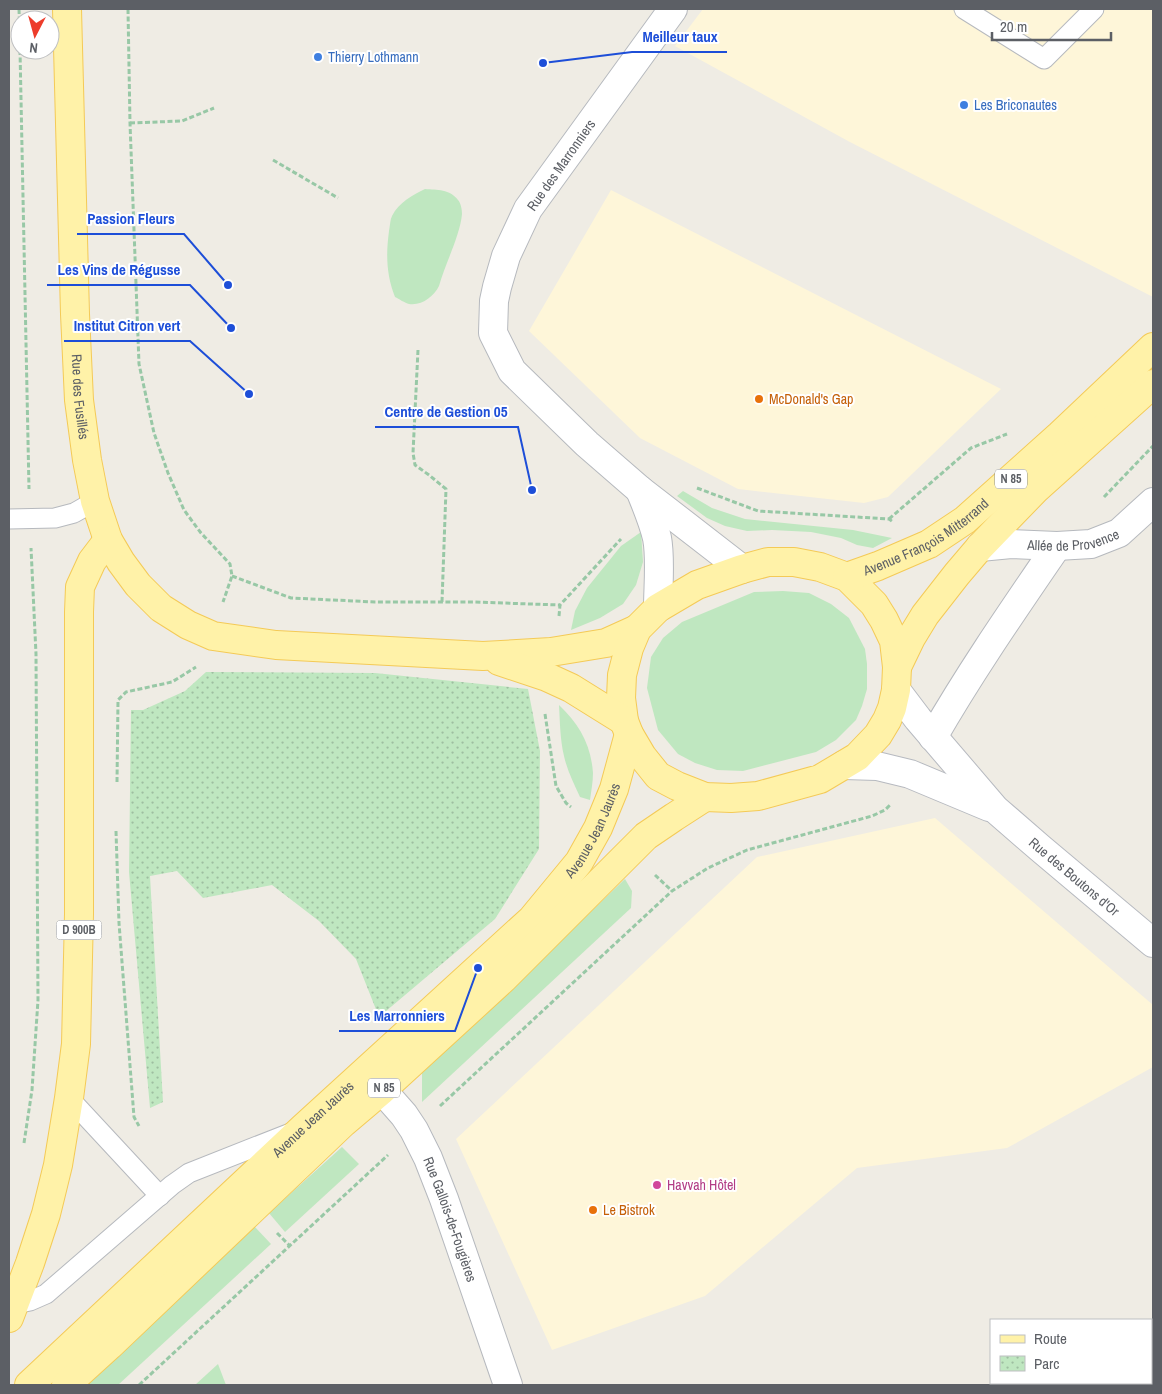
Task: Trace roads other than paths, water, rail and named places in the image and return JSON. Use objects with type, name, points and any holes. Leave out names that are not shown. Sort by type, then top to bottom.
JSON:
[{"type":"main road","name":"Rue des Fusillés","points":[[67,9],[79,400],[95,501],[108,540],[121,562],[138,585],[161,608],[188,625],[212,636],[276,645],[483,656]]},
{"type":"main road","name":"Avenue François Mitterrand","points":[[847,578],[929,544],[965,520],[1060,435],[1153,347]]},
{"type":"main road","name":"N 85","points":[[897,678],[911,638],[924,616],[980,547],[1036,489],[1153,384]]},
{"type":"main road","name":"D 900B","points":[[12,1311],[46,1214],[58,1165],[76,1044],[79,914],[78,612],[80,586],[92,561],[108,540]]},
{"type":"main road","points":[[768,562],[794,562],[820,567],[847,578],[874,604],[884,620],[894,641],[897,678],[889,714],[878,735],[857,757],[820,779],[758,796],[705,797],[658,776],[642,756],[627,727],[621,698],[622,675],[629,648],[637,629],[658,608],[697,585],[768,562]]},
{"type":"main road","points":[[483,656],[551,652],[588,646],[606,642],[637,629]]},
{"type":"main road","points":[[483,656],[555,680],[571,688],[627,727]]},
{"type":"main road","name":"Avenue Jean Jaurès","points":[[66,1385],[343,1123],[374,1080],[532,919],[579,862],[598,828],[614,789],[627,727]]},
{"type":"main road","name":"Avenue Jean Jaurès","points":[[29,1385],[303,1128],[374,1080],[503,979],[646,836],[705,797]]},
{"type":"street","name":"Rue des Marronniers","points":[[673,9],[528,209],[506,256],[494,301],[493,333],[512,371],[587,444],[640,490],[742,569]]},
{"type":"street","name":"Rue des Marronniers","points":[[640,490],[657,539],[659,568],[658,608]]},
{"type":"street","name":"Allée de Provence","points":[[980,547],[1011,544],[1057,546],[1091,544],[1119,533],[1153,502]]},
{"type":"street","points":[[933,737],[996,635],[1057,546]]},
{"type":"street","name":"Rue des Boutons d'Or","points":[[897,678],[933,737],[996,809],[1153,944]]},
{"type":"street","name":"Rue des Boutons d'Or","points":[[844,765],[877,766],[910,774],[996,809]]},
{"type":"street","name":"Rue Gallois-de-Fougières","points":[[374,1080],[404,1115],[428,1158],[508,1385]]},
{"type":"lane","points":[[964,9],[1044,59],[1094,9]]},
{"type":"lane","points":[[9,519],[55,518],[74,513],[95,501]]},
{"type":"lane","points":[[69,1098],[160,1196]]},
{"type":"lane","points":[[12,1311],[46,1294],[172,1185],[189,1173],[303,1128]]},
{"type":"place","name":"Thierry Lothmann","points":[[318,57]]},
{"type":"place","name":"Meilleur taux","points":[[543,63]]},
{"type":"place","name":"Les Briconautes","points":[[964,105]]},
{"type":"place","name":"Passion Fleurs","points":[[228,285]]},
{"type":"place","name":"Les Vins de Régusse","points":[[231,328]]},
{"type":"place","name":"Institut Citron vert","points":[[249,394]]},
{"type":"place","name":"McDonald's Gap","points":[[759,399]]},
{"type":"place","name":"Centre de Gestion 05","points":[[532,490]]},
{"type":"place","name":"Les Marronniers","points":[[478,968]]},
{"type":"place","name":"Havvah Hôtel","points":[[657,1185]]},
{"type":"place","name":"Le Bistrok","points":[[593,1210]]}]
